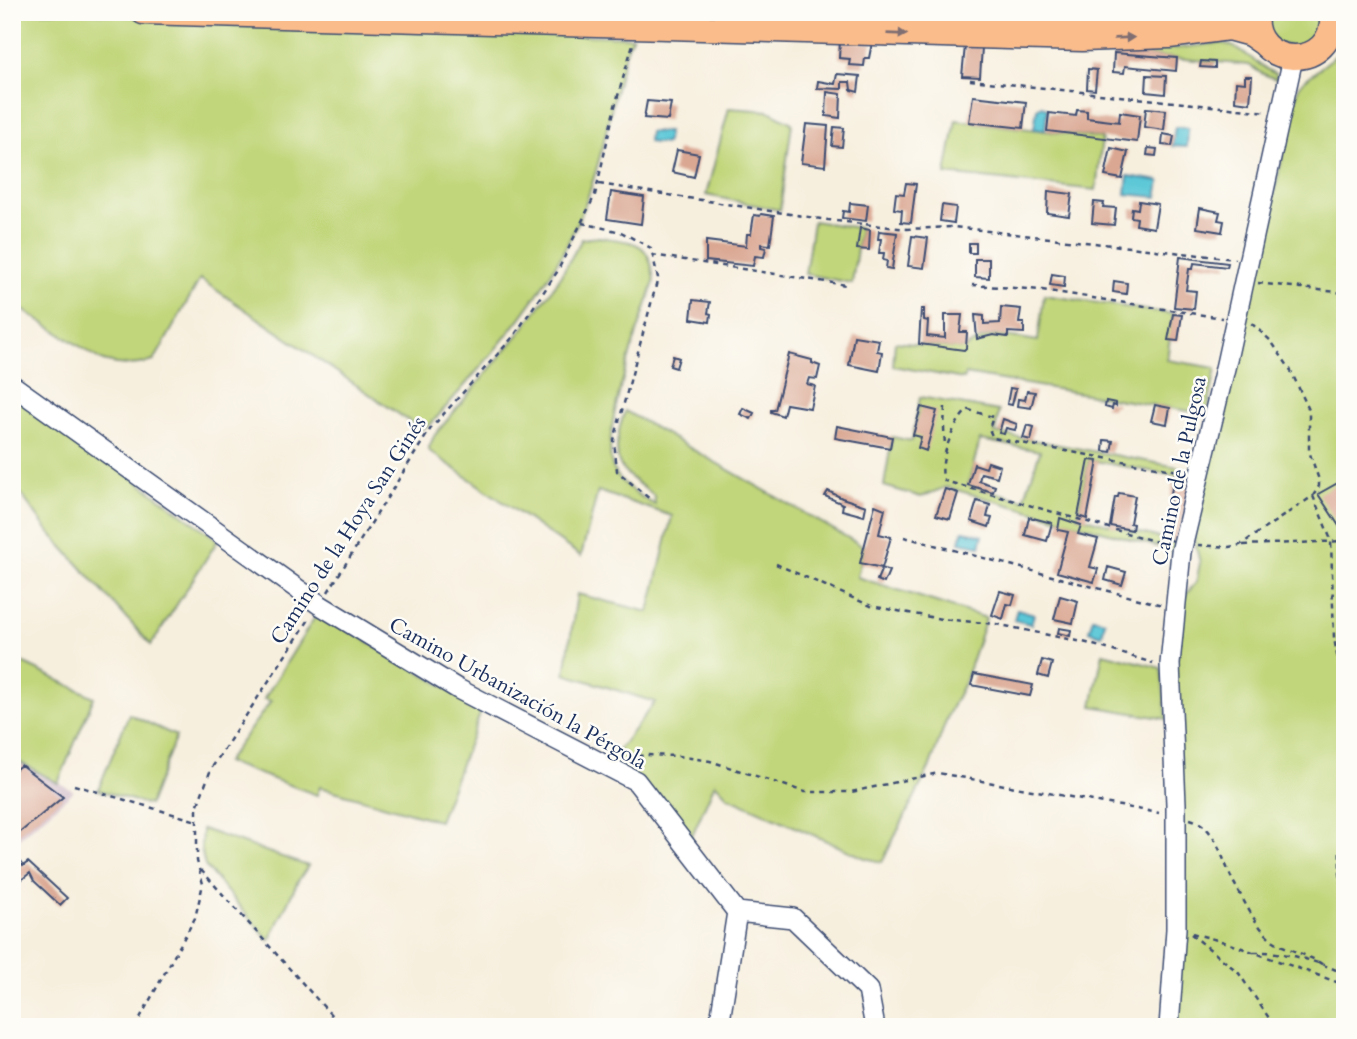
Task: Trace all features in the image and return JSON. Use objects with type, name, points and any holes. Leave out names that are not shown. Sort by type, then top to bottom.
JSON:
[{"type":"main road","points":[[143,12],[1082,39],[1169,36],[1219,20]]},
{"type":"main road","points":[[828,12],[1219,20],[1243,31],[1279,55],[1293,58],[1305,57],[1317,51],[1336,23]]},
{"type":"main road","points":[[1256,12],[1257,32],[1263,43]]},
{"type":"street","name":"Camino de la Pulgosa","points":[[1169,1027],[1183,931],[1175,815],[1170,667],[1182,546],[1237,316],[1293,58]]},
{"type":"street","name":"Camino Urbanización la Pérgola","points":[[12,385],[320,605],[458,690],[636,781],[737,912]]},
{"type":"street","points":[[719,1027],[737,912],[793,918],[868,990],[875,1027]]},
{"type":"path","name":"Camino de la Hoya San Ginés","points":[[135,1027],[195,918],[203,884],[199,867],[197,807],[211,769],[320,605],[431,428],[514,337],[557,272],[596,195],[630,48],[644,26]]},
{"type":"path","points":[[970,80],[1281,114]]},
{"type":"path","points":[[598,184],[828,220],[907,229],[953,227],[1249,260]]},
{"type":"path","points":[[582,223],[621,232],[650,248],[658,278],[614,440],[617,471],[652,501]]},
{"type":"path","points":[[652,255],[846,285]]},
{"type":"path","points":[[1244,281],[1345,293]]},
{"type":"path","points":[[972,285],[1042,290],[1237,316],[1271,341],[1290,369],[1309,410],[1310,451],[1319,486],[1313,496],[1240,545]]},
{"type":"path","points":[[945,407],[946,451]]},
{"type":"path","points":[[1199,475],[993,438],[989,429],[993,417],[970,410],[962,414],[941,467],[945,481],[1182,546],[1345,541]]},
{"type":"path","points":[[1313,496],[1331,540],[1334,638],[1341,677],[1340,873],[1345,920]]},
{"type":"path","points":[[904,537],[1175,609]]},
{"type":"path","points":[[776,564],[871,606],[941,619],[996,624],[1087,643],[1170,667]]},
{"type":"path","points":[[604,765],[645,755],[678,756],[710,761],[806,792],[851,792],[938,774],[1175,815],[1199,822],[1211,834],[1229,874],[1256,921],[1274,941],[1312,957],[1323,965]]},
{"type":"path","points":[[74,785],[197,821]]},
{"type":"path","points":[[199,867],[332,1016]]},
{"type":"path","points":[[1183,931],[1345,985]]},
{"type":"path","points":[[1183,931],[1238,972],[1275,1027]]},
{"type":"path","points":[[1252,952],[1276,951],[1345,974]]},
{"type":"path","points":[[1336,1027],[1345,1007]]},
{"type":"shaded area","points":[[12,758],[74,791],[12,844]]},
{"type":"green space","points":[[12,12],[79,12],[169,19],[632,37],[622,65],[592,183],[568,242],[552,271],[515,325],[430,425],[421,429],[200,279],[154,361],[141,364],[122,365],[103,361],[12,303]]},
{"type":"green space","points":[[1264,12],[1325,12],[1325,26],[1306,49],[1273,43]]},
{"type":"green space","points":[[1220,43],[1242,52],[1276,74],[1278,80],[1249,65],[1131,54]]},
{"type":"green space","points":[[1345,48],[1345,1027],[1173,1027],[1174,666],[1185,595],[1196,583],[1200,563],[1192,529],[1299,85]]},
{"type":"green space","points":[[729,108],[769,111],[792,123],[780,210],[706,195]]},
{"type":"green space","points":[[956,120],[1102,138],[1096,190],[946,174]]},
{"type":"green space","points":[[813,221],[860,228],[852,283],[805,274]]},
{"type":"green space","points":[[599,237],[632,243],[645,250],[654,282],[623,378],[611,432],[610,454],[614,470],[626,486],[655,505],[654,496],[620,465],[617,441],[625,411],[864,547],[857,577],[986,618],[964,683],[949,713],[929,768],[882,862],[865,858],[728,797],[715,783],[690,840],[611,760],[655,702],[565,674],[577,594],[649,612],[672,516],[598,491],[581,556],[428,450],[434,436],[523,329],[556,284],[582,239]]},
{"type":"green space","points":[[1044,295],[1173,314],[1167,360],[1216,368],[1207,414],[965,374],[964,379],[893,366],[895,342],[964,349],[982,339],[999,336],[1038,341]]},
{"type":"green space","points":[[12,390],[218,540],[151,645],[49,532],[12,482]]},
{"type":"green space","points":[[920,397],[999,411],[995,433],[1194,470],[1194,479],[1089,460],[1078,516],[1179,543],[1173,551],[946,487],[921,497],[884,486],[892,437],[912,441]],"holes":[[[980,440],[1040,451],[1024,500],[968,485]]]},
{"type":"green space","points":[[318,612],[482,709],[439,821],[320,787],[317,795],[226,762],[271,701],[264,699]]},
{"type":"green space","points":[[1103,653],[1161,668],[1167,719],[1092,706]]},
{"type":"green space","points":[[16,660],[94,697],[58,783],[12,758],[12,668]]},
{"type":"green space","points":[[129,714],[176,736],[149,805],[98,790]]},
{"type":"green space","points":[[202,829],[308,866],[269,941],[205,866],[201,849]]},
{"type":"water","points":[[1042,106],[1047,109],[1045,130],[1034,129],[1037,109]]},
{"type":"water","points":[[1175,127],[1188,128],[1187,147],[1172,146]]},
{"type":"water","points":[[649,132],[668,132],[666,144],[648,142]]},
{"type":"water","points":[[1128,176],[1160,181],[1157,197],[1126,194]]},
{"type":"water","points":[[963,531],[983,535],[980,546],[960,542]]},
{"type":"water","points":[[1017,609],[1034,614],[1031,624],[1014,620]]},
{"type":"water","points":[[1093,618],[1105,621],[1102,635],[1089,631]]},
{"type":"building","points":[[840,41],[872,43],[864,66],[849,65],[850,59],[839,58]]},
{"type":"building","points":[[965,46],[982,47],[980,77],[962,76]]},
{"type":"building","points":[[1114,53],[1177,58],[1176,71],[1125,66],[1124,73],[1113,72]]},
{"type":"building","points":[[1201,61],[1215,62],[1215,68],[1200,67]]},
{"type":"building","points":[[1088,69],[1097,70],[1095,90],[1087,89]]},
{"type":"building","points":[[837,74],[860,76],[858,92],[851,90],[850,82],[842,82],[842,89],[817,88],[818,81],[835,84]]},
{"type":"building","points":[[1147,75],[1166,76],[1165,94],[1146,92]]},
{"type":"building","points":[[1245,76],[1252,76],[1250,103],[1235,101],[1236,82],[1245,83]]},
{"type":"building","points":[[827,92],[841,94],[840,118],[826,116]]},
{"type":"building","points":[[973,96],[1026,102],[1023,128],[969,122]]},
{"type":"building","points":[[647,101],[671,103],[668,120],[644,118]]},
{"type":"building","points":[[1146,108],[1166,110],[1164,130],[1144,127]]},
{"type":"building","points":[[1077,110],[1087,111],[1087,118],[1119,122],[1120,112],[1140,115],[1137,142],[1047,131],[1049,113],[1076,116]]},
{"type":"building","points":[[806,124],[828,126],[825,166],[801,163]]},
{"type":"building","points":[[834,127],[844,128],[842,147],[832,146]]},
{"type":"building","points":[[1163,134],[1174,136],[1172,146],[1162,145]]},
{"type":"building","points":[[1111,148],[1128,152],[1122,179],[1105,176]]},
{"type":"building","points":[[1148,148],[1157,149],[1156,156],[1147,155]]},
{"type":"building","points":[[677,150],[699,154],[694,177],[672,172]]},
{"type":"building","points":[[906,183],[916,184],[911,223],[901,222],[902,210],[894,209],[896,193],[904,194]]},
{"type":"building","points":[[1048,191],[1072,194],[1069,216],[1047,213]]},
{"type":"building","points":[[611,192],[644,197],[641,224],[607,219]]},
{"type":"building","points":[[1139,201],[1158,204],[1154,228],[1136,225],[1137,218],[1131,217],[1132,208],[1138,209]]},
{"type":"building","points":[[1094,202],[1104,203],[1103,207],[1116,208],[1114,225],[1092,223]]},
{"type":"building","points":[[850,203],[868,205],[866,221],[842,218],[843,211],[849,212]]},
{"type":"building","points":[[942,205],[956,207],[954,223],[940,221]]},
{"type":"building","points":[[1200,208],[1220,212],[1218,220],[1224,221],[1222,232],[1197,228]]},
{"type":"building","points":[[754,215],[774,216],[770,245],[761,244],[761,247],[766,248],[764,257],[755,256],[753,266],[706,261],[706,241],[746,246]]},
{"type":"building","points":[[860,228],[870,230],[869,250],[857,249]]},
{"type":"building","points":[[879,231],[897,233],[892,269],[886,268],[884,253],[879,253]]},
{"type":"building","points":[[912,236],[928,238],[924,268],[908,266]]},
{"type":"building","points":[[969,243],[976,243],[976,253],[969,253]]},
{"type":"building","points":[[1180,257],[1228,263],[1227,267],[1194,263],[1193,269],[1189,269],[1186,290],[1196,291],[1194,309],[1174,307]]},
{"type":"building","points":[[975,259],[989,259],[989,278],[975,277]]},
{"type":"building","points":[[1052,274],[1065,276],[1064,287],[1050,285]]},
{"type":"building","points":[[1114,281],[1127,283],[1126,294],[1113,292]]},
{"type":"building","points":[[693,300],[710,302],[710,322],[691,319]]},
{"type":"building","points":[[1001,307],[1021,309],[1019,323],[1024,323],[1024,333],[1008,332],[1008,337],[993,335],[977,339],[975,315],[984,316],[984,324],[1000,323]]},
{"type":"building","points":[[921,309],[924,309],[924,320],[928,321],[927,336],[945,338],[945,315],[962,315],[960,332],[967,332],[966,348],[964,350],[919,344]]},
{"type":"building","points":[[1173,314],[1182,315],[1178,341],[1168,340]]},
{"type":"building","points":[[854,336],[879,340],[877,351],[882,352],[879,371],[849,365]]},
{"type":"building","points":[[789,354],[812,360],[812,363],[820,366],[817,379],[809,378],[807,384],[815,386],[810,408],[786,404],[783,416],[771,410],[775,410]]},
{"type":"building","points":[[673,356],[679,358],[676,368],[670,366]]},
{"type":"building","points":[[1010,388],[1016,389],[1012,405],[1007,404]]},
{"type":"building","points":[[1027,391],[1035,392],[1031,408],[1017,406],[1018,399],[1025,400]]},
{"type":"building","points":[[1106,401],[1116,403],[1116,406],[1113,405],[1112,409],[1105,407]]},
{"type":"building","points":[[1155,405],[1170,408],[1167,424],[1151,421]]},
{"type":"building","points":[[921,407],[937,411],[926,451],[918,448],[921,437],[913,435]]},
{"type":"building","points":[[743,408],[754,413],[751,419],[740,414]]},
{"type":"building","points":[[1003,419],[1017,424],[1015,430],[1006,428],[1004,434],[999,433]]},
{"type":"building","points":[[1027,425],[1034,427],[1031,440],[1023,438]]},
{"type":"building","points":[[837,426],[892,437],[890,448],[835,438]]},
{"type":"building","points":[[1104,440],[1113,441],[1111,452],[1103,451]]},
{"type":"building","points":[[1089,460],[1098,461],[1087,519],[1078,516]]},
{"type":"building","points":[[988,462],[1000,466],[997,477],[981,473],[979,481],[995,486],[993,492],[968,485],[974,464],[986,468]]},
{"type":"building","points":[[1174,475],[1193,479],[1179,543],[1164,538]]},
{"type":"building","points":[[1345,479],[1345,535],[1318,494]]},
{"type":"building","points":[[945,489],[958,493],[950,519],[936,515]]},
{"type":"building","points":[[828,491],[866,506],[864,516],[842,510],[843,504],[825,496]]},
{"type":"building","points":[[1119,493],[1135,496],[1130,523],[1133,524],[1132,530],[1110,526],[1115,497],[1118,497]]},
{"type":"building","points":[[977,501],[990,505],[987,517],[992,518],[989,527],[971,521]]},
{"type":"building","points":[[875,505],[885,509],[879,534],[891,537],[882,568],[860,563]]},
{"type":"building","points":[[1029,517],[1052,523],[1047,541],[1025,535]]},
{"type":"building","points":[[1060,518],[1081,525],[1078,534],[1098,539],[1090,567],[1098,569],[1094,582],[1057,572],[1068,532],[1058,530]]},
{"type":"building","points":[[1108,567],[1126,572],[1122,585],[1105,580]]},
{"type":"building","points":[[882,568],[889,571],[884,583],[877,580]]},
{"type":"building","points":[[1000,591],[1015,595],[1012,605],[1007,604],[1003,619],[992,615]]},
{"type":"building","points":[[1060,596],[1078,601],[1073,623],[1054,619]]},
{"type":"building","points":[[1059,628],[1071,630],[1070,636],[1058,633]]},
{"type":"building","points":[[1042,660],[1052,663],[1048,678],[1038,675]]},
{"type":"building","points":[[974,674],[1033,685],[1030,696],[971,685]]},
{"type":"building","points":[[21,765],[63,797],[12,839],[12,772]]},
{"type":"building","points":[[12,853],[23,866],[28,862],[67,898],[60,905],[34,881],[30,873],[12,887]]}]
